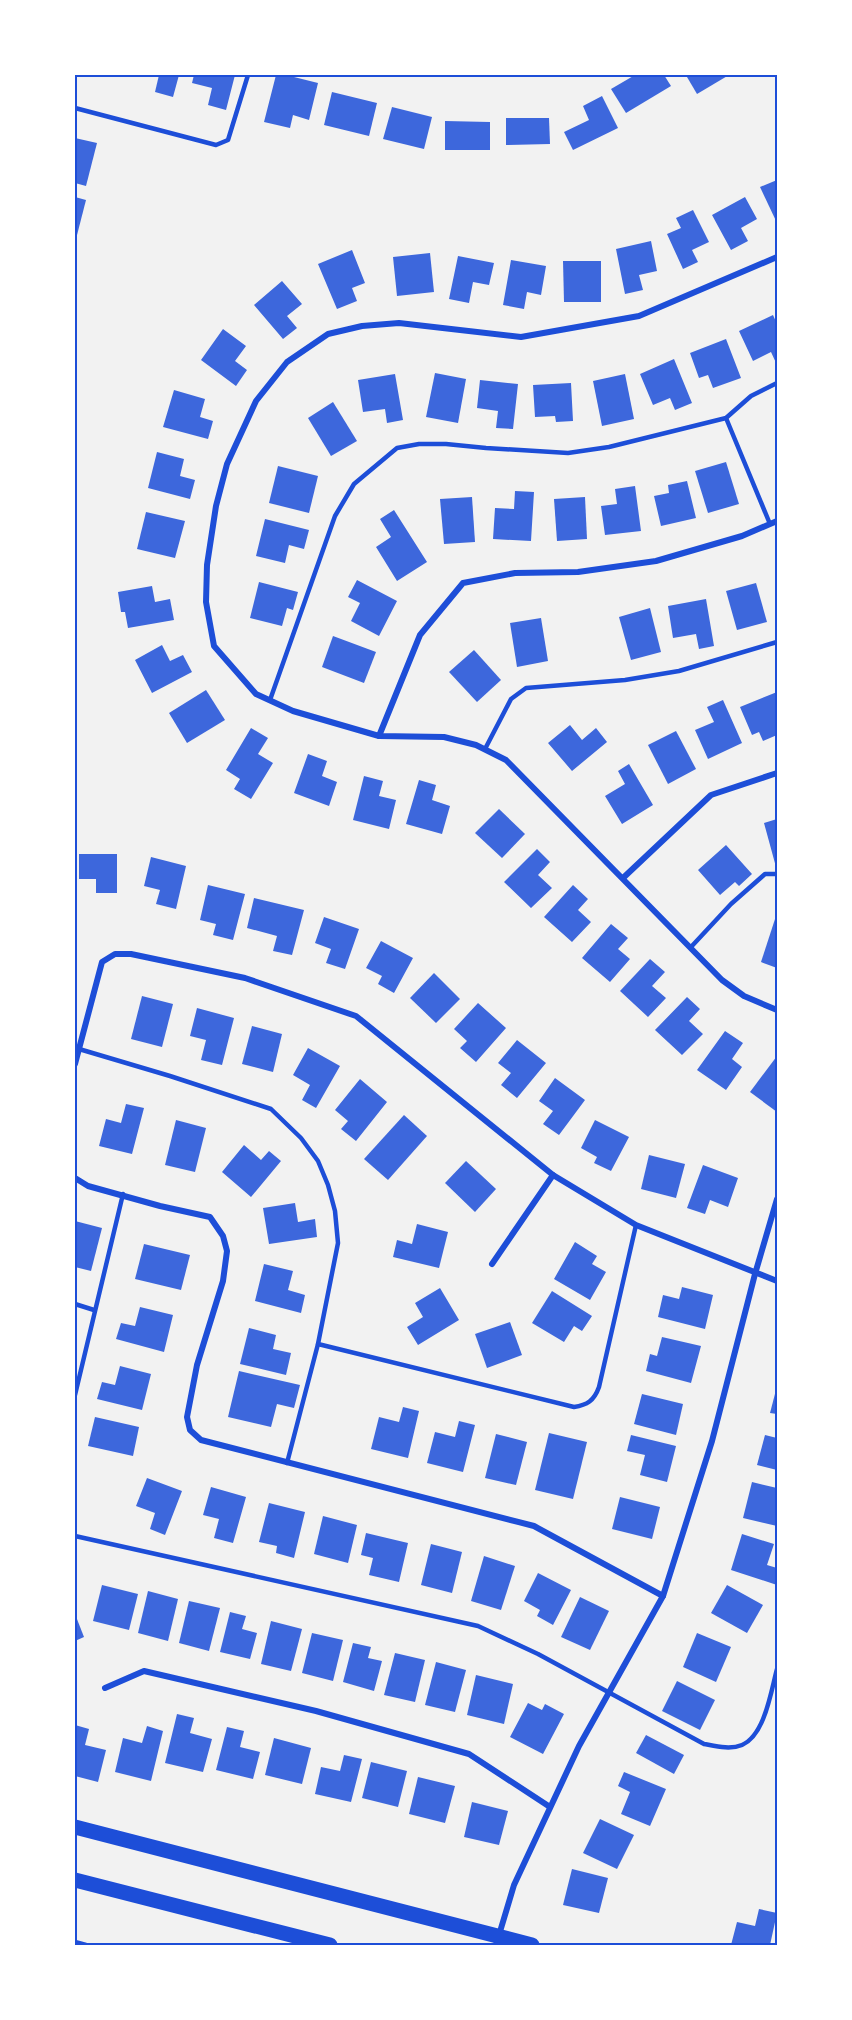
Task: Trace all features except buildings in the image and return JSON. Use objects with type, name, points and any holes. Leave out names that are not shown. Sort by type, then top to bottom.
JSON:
[{"type":"main road","points":[[75,1827],[497,1941],[532,1945]]},
{"type":"main road","points":[[75,1880],[330,1945]]},
{"type":"street","points":[[777,257],[639,316],[521,337],[399,323],[362,326],[328,334],[287,362],[256,400],[227,464],[216,506],[207,565],[206,602],[214,646],[256,694],[293,711],[379,736],[444,736],[476,745],[506,760],[722,980],[744,996],[777,1010]]},
{"type":"street","points":[[379,736],[420,635],[463,583],[515,573],[578,572],[656,561],[742,536],[777,521]]},
{"type":"street","points":[[623,878],[711,795],[777,773]]},
{"type":"street","points":[[75,1064],[102,962],[116,954],[130,954],[245,978],[356,1016],[553,1175],[636,1226],[777,1281]]},
{"type":"street","points":[[492,1264],[553,1175]]},
{"type":"street","points":[[75,1178],[88,1186],[210,1217],[224,1236],[227,1251],[224,1281],[197,1365],[186,1417],[190,1430],[201,1440],[534,1526],[663,1596]]},
{"type":"street","points":[[497,1941],[514,1885],[579,1746],[663,1596],[712,1442],[755,1274],[777,1199]]},
{"type":"street","points":[[105,1688],[144,1671],[316,1711],[469,1755],[550,1807]]},
{"type":"lane","points":[[75,108],[216,145],[228,140],[248,75]]},
{"type":"lane","points":[[270,700],[335,516],[354,484],[397,448],[419,444],[446,444],[568,453],[609,447],[726,418],[751,396],[777,383]]},
{"type":"lane","points":[[726,418],[770,524]]},
{"type":"lane","points":[[485,749],[511,699],[526,688],[625,680],[678,671],[777,642]]},
{"type":"lane","points":[[691,947],[731,904],[765,874],[777,874]]},
{"type":"lane","points":[[79,1049],[271,1109],[301,1138],[318,1161],[335,1211],[338,1243],[318,1344],[288,1463]]},
{"type":"lane","points":[[75,1395],[123,1194]]},
{"type":"lane","points":[[318,1344],[574,1407],[587,1405],[596,1395],[599,1387],[636,1226]]},
{"type":"lane","points":[[75,1304],[94,1310]]},
{"type":"lane","points":[[75,1536],[478,1626],[538,1654],[704,1744],[726,1747],[742,1745],[756,1734],[777,1669]]},
{"type":"lane","points":[[75,1942],[86,1945]]}]
